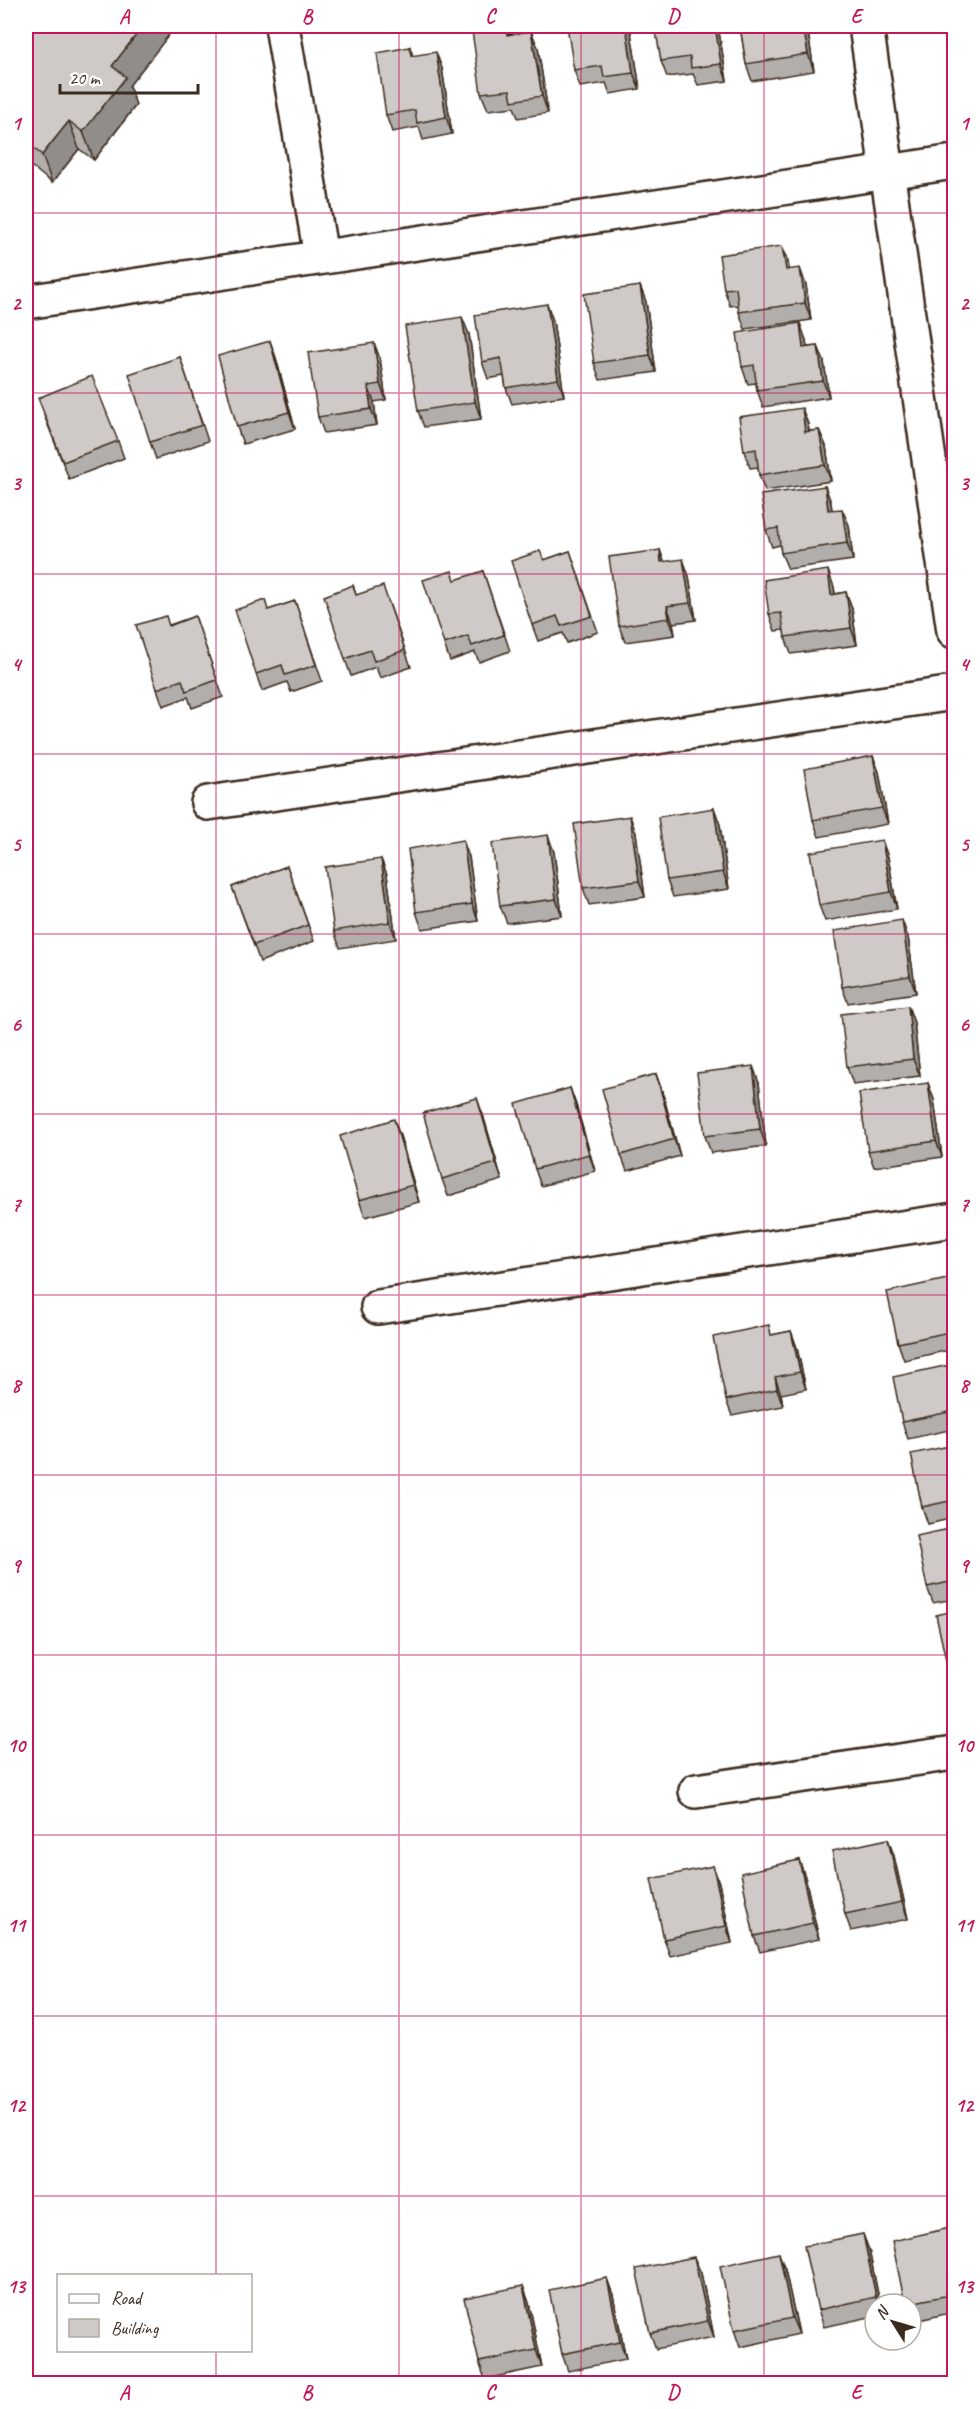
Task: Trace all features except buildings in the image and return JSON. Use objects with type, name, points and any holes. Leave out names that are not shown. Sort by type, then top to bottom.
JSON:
[{"type":"street","points":[[282,26],[321,256]]},
{"type":"street","points":[[866,26],[954,631]]},
{"type":"street","points":[[26,302],[954,162]]},
{"type":"street","points":[[208,803],[954,693]]},
{"type":"street","points":[[378,1307],[954,1220]]},
{"type":"street","points":[[696,1791],[954,1753]]}]
